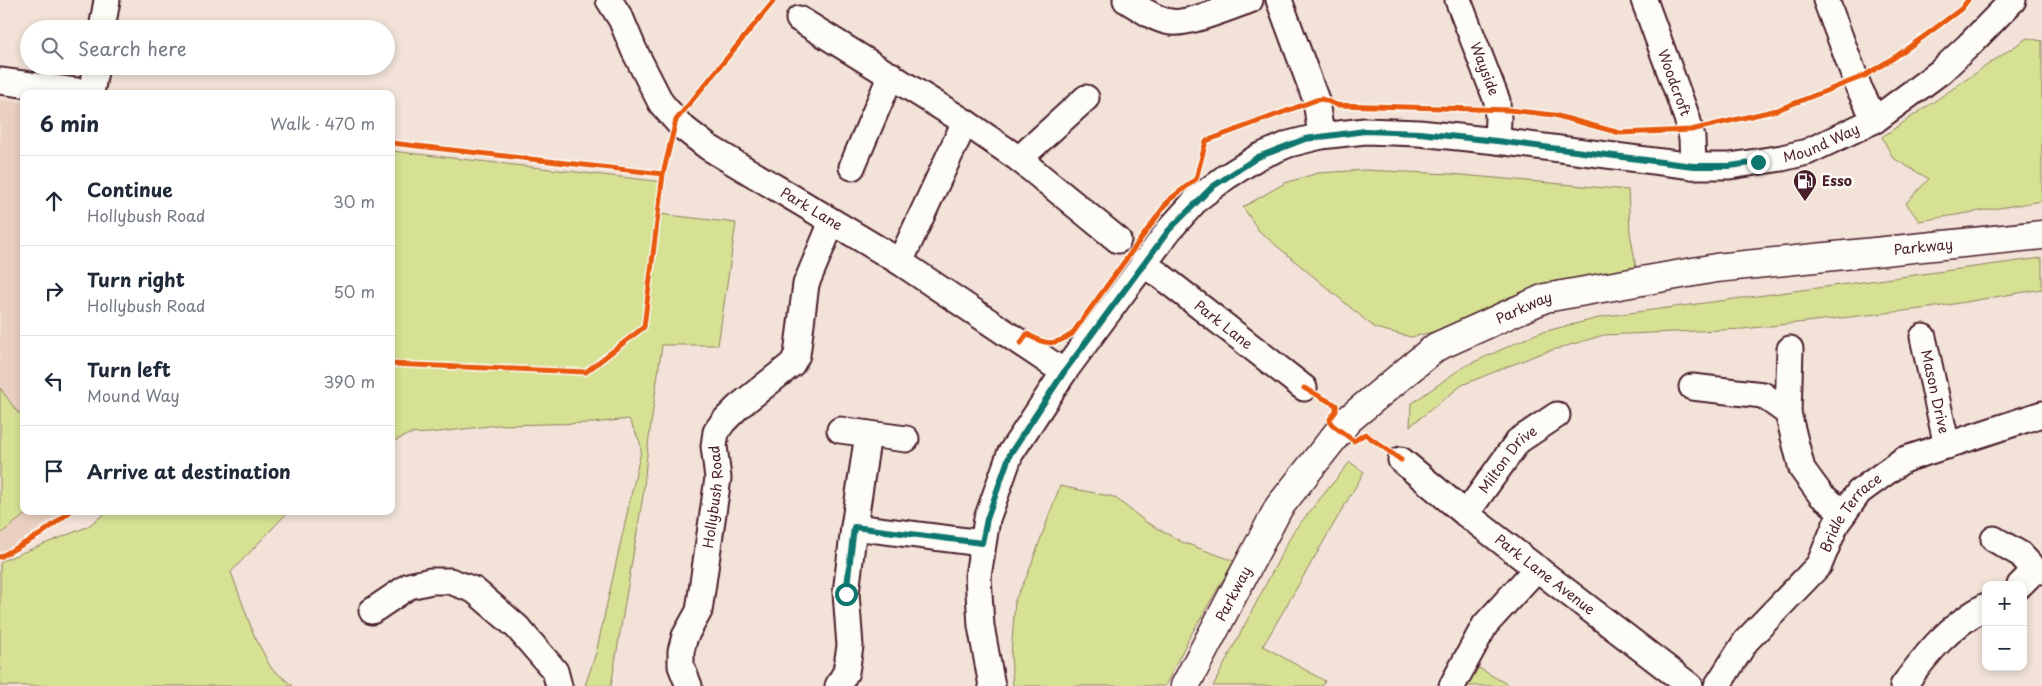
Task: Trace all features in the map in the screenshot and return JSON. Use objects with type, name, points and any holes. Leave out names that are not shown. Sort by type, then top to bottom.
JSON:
[{"type":"main road","name":"Parkway","points":[[1185,686],[1279,508],[1348,420],[1436,347],[1545,298],[1716,268],[2042,235]]},
{"type":"street","points":[[104,20],[107,0]]},
{"type":"street","name":"Park Lane","points":[[610,0],[661,103],[681,126],[708,147],[900,262],[1064,372]]},
{"type":"street","points":[[1126,0],[1153,17],[1172,23],[1250,0]]},
{"type":"street","points":[[1279,0],[1316,100],[1321,136]]},
{"type":"street","name":"Wayside","points":[[1458,0],[1497,100],[1497,141]]},
{"type":"street","name":"Woodcroft","points":[[1644,0],[1689,124],[1692,138],[1693,166]]},
{"type":"street","points":[[1826,0],[1858,88],[1875,120]]},
{"type":"street","name":"Mound Way","points":[[992,686],[981,626],[978,576],[987,519],[1010,454],[1064,372],[1169,230],[1198,199],[1226,177],[1270,152],[1305,139],[1365,131],[1389,131],[1497,141],[1693,166],[1772,160],[1807,152],[1875,120],[1940,72],[2013,0]]},
{"type":"street","points":[[800,19],[965,122],[1019,159],[1118,240]]},
{"type":"street","points":[[92,90],[94,75]]},
{"type":"street","points":[[852,167],[891,75]]},
{"type":"street","points":[[0,81],[68,90]]},
{"type":"street","points":[[1019,159],[1086,98]]},
{"type":"street","points":[[900,262],[965,122]]},
{"type":"street","name":"Hollybush Road","points":[[689,686],[681,666],[681,651],[685,636],[695,621],[701,602],[718,478],[714,446],[716,432],[738,407],[792,364],[797,355],[806,284],[832,222]]},
{"type":"street","name":"Park Lane","points":[[1143,264],[1304,388]]},
{"type":"street","name":"Mason Drive","points":[[1923,337],[1947,446]]},
{"type":"street","points":[[1790,349],[1788,413],[1802,469],[1821,495],[1844,513]]},
{"type":"street","points":[[1692,387],[1764,395],[1788,413]]},
{"type":"street","name":"Milton Drive","points":[[1466,514],[1518,441],[1557,414]]},
{"type":"street","name":"Bridle Terrace","points":[[1717,686],[1746,641],[1819,565],[1836,524],[1860,492],[1903,460],[2042,414]]},
{"type":"street","points":[[840,430],[906,439]]},
{"type":"street","points":[[846,684],[850,646],[846,594],[868,434]]},
{"type":"street","name":"Park Lane Avenue","points":[[1401,460],[1466,514],[1690,686]]},
{"type":"street","points":[[854,527],[982,543]]},
{"type":"street","points":[[1994,539],[2020,554],[2032,575]]},
{"type":"street","points":[[1452,686],[1485,625],[1537,568]]},
{"type":"street","points":[[372,611],[400,605],[409,586],[430,581],[450,581],[474,590],[518,627],[555,671],[559,686]]},
{"type":"street","points":[[1903,686],[1930,650],[1950,629],[1982,609]]},
{"type":"shaded area","points":[[0,99],[20,102],[20,515],[56,515],[3,555],[0,551]]},
{"type":"green space","points":[[2027,38],[2042,41],[2042,201],[1919,221],[1906,203],[1929,179],[1893,158],[1882,137]]},
{"type":"green space","points":[[395,151],[664,182],[659,214],[736,223],[718,345],[662,345],[643,496],[611,686],[585,686],[596,653],[641,451],[640,442],[629,419],[593,423],[498,425],[409,434],[395,441]]},
{"type":"green space","points":[[1365,170],[1450,174],[1628,190],[1630,232],[1637,273],[1550,285],[1509,297],[1442,330],[1411,337],[1375,328],[1259,231],[1243,207],[1285,183],[1318,173]]},
{"type":"green space","points":[[2042,258],[2042,289],[1930,308],[1743,329],[1604,335],[1539,354],[1462,385],[1410,426],[1411,404],[1463,367],[1538,333],[1607,316]]},
{"type":"green space","points":[[0,388],[18,413],[20,412],[20,515],[25,515],[0,534]]},
{"type":"green space","points":[[1350,462],[1364,472],[1263,646],[1325,681],[1322,686],[1213,686],[1293,532]]},
{"type":"green space","points":[[1060,486],[1114,497],[1146,522],[1182,542],[1234,561],[1189,638],[1165,686],[1013,686],[1011,655],[1015,600],[1027,576]]},
{"type":"green space","points":[[103,515],[285,515],[231,572],[254,635],[271,668],[293,686],[0,686],[0,563],[87,527]]},
{"type":"green space","points":[[1472,664],[1510,686],[1461,686]]},
{"type":"cycle path","points":[[1021,343],[1027,334],[1050,343],[1060,341],[1072,334],[1169,200],[1196,179],[1206,141],[1316,100],[1322,99],[1337,105],[1509,110],[1554,115],[1620,133],[1691,130],[1777,110],[1864,76],[1926,35],[1961,9],[1968,0]]},
{"type":"cycle path","points":[[395,364],[586,372],[644,327],[663,174],[676,120],[773,2]]},
{"type":"cycle path","points":[[395,143],[663,174]]},
{"type":"cycle path","points":[[1304,388],[1336,405],[1336,411],[1330,419],[1331,424],[1354,441],[1365,434],[1401,460]]},
{"type":"cycle path","points":[[0,557],[41,534],[66,515]]},
{"type":"place","name":"Esso","points":[[1805,202]]},
{"type":"route","points":[[846,594],[854,527],[982,543],[987,519],[1010,454],[1064,372],[1169,230],[1212,187],[1258,157],[1305,139],[1365,131],[1389,131],[1497,141],[1602,156],[1693,166],[1730,166],[1758,162]]}]
